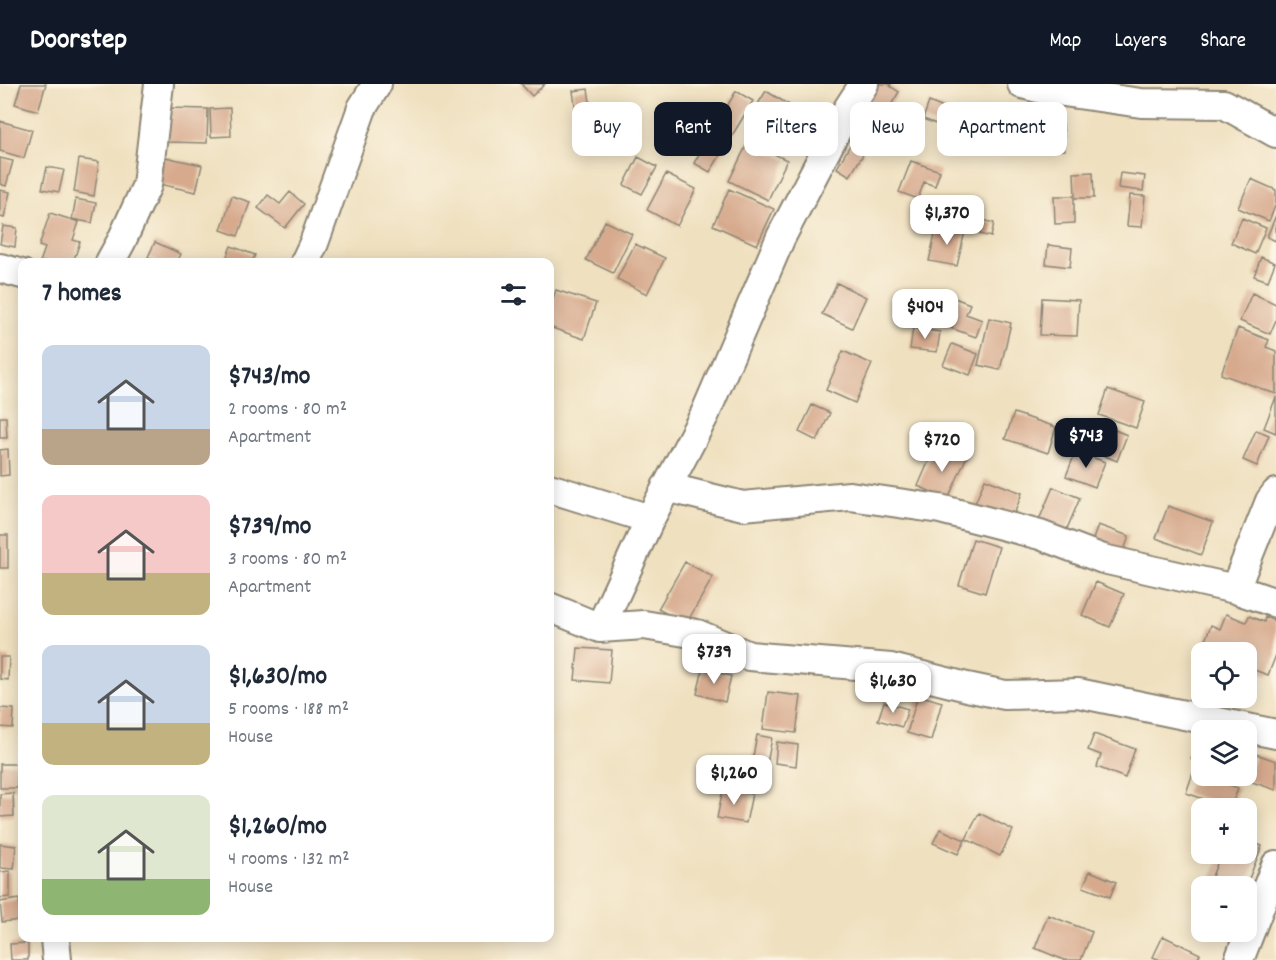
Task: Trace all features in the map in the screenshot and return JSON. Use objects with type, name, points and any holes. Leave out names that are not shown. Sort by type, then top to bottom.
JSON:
[{"type":"street","points":[[112,258],[147,185],[159,84]]},
{"type":"street","points":[[307,258],[362,108],[377,84]]},
{"type":"street","points":[[600,628],[650,519],[705,414],[781,237],[846,110],[864,84]]},
{"type":"street","points":[[1022,84],[1141,103],[1224,104],[1276,133]]},
{"type":"street","points":[[0,268],[18,273]]},
{"type":"street","points":[[666,487],[743,506],[850,496],[940,509],[1040,535],[1103,559],[1234,589],[1276,603]]},
{"type":"street","points":[[554,490],[650,519]]},
{"type":"street","points":[[1234,589],[1270,501],[1276,493]]},
{"type":"street","points":[[554,609],[600,628],[644,625],[698,634],[749,656],[891,668],[1005,695],[1078,693],[1276,734]]},
{"type":"street","points":[[1239,960],[1276,865]]},
{"type":"street","points":[[55,942],[57,960]]},
{"type":"building","points":[[21,84],[46,84],[38,111],[15,104]]},
{"type":"building","points":[[521,84],[545,84],[532,96]]},
{"type":"building","points":[[868,84],[891,84],[890,86],[899,92],[893,102],[857,102]]},
{"type":"building","points":[[588,89],[590,102],[575,102],[573,91]]},
{"type":"building","points":[[736,91],[753,101],[744,102],[744,116],[732,136],[732,102],[730,102]]},
{"type":"building","points":[[766,91],[784,102],[759,102]]},
{"type":"building","points":[[929,102],[937,105],[937,124],[925,120]]},
{"type":"building","points":[[167,108],[208,109],[207,143],[167,142]]},
{"type":"building","points":[[230,108],[231,136],[211,137],[210,109]]},
{"type":"building","points":[[850,113],[850,134],[841,128]]},
{"type":"building","points":[[0,121],[32,130],[24,158],[0,151]]},
{"type":"building","points":[[850,145],[850,156],[862,156],[850,176],[837,168]]},
{"type":"building","points":[[744,150],[744,156],[778,156],[787,160],[768,200],[729,181]]},
{"type":"building","points":[[160,156],[202,165],[196,192],[154,183]]},
{"type":"building","points":[[698,156],[720,156],[710,172],[694,163]]},
{"type":"building","points":[[638,157],[657,167],[642,194],[624,185]]},
{"type":"building","points":[[0,158],[13,161],[6,186],[0,184]]},
{"type":"building","points":[[79,159],[99,162],[94,196],[74,192]]},
{"type":"building","points":[[911,161],[940,171],[935,186],[924,182],[918,199],[899,192]]},
{"type":"building","points":[[47,167],[64,170],[59,192],[42,189]]},
{"type":"building","points":[[1093,172],[1094,198],[1074,198],[1074,223],[1055,224],[1054,196],[1075,196],[1074,173]]},
{"type":"building","points":[[1120,173],[1145,176],[1143,191],[1118,188]]},
{"type":"building","points":[[666,174],[696,189],[677,226],[647,210]]},
{"type":"building","points":[[1251,179],[1276,190],[1276,204],[1269,221],[1238,208]]},
{"type":"building","points":[[729,189],[774,209],[757,245],[713,225]]},
{"type":"building","points":[[0,190],[10,192],[4,218],[0,217]]},
{"type":"building","points":[[290,192],[304,204],[285,228],[258,208],[268,195],[280,204]]},
{"type":"building","points":[[1130,195],[1145,196],[1142,227],[1127,226]]},
{"type":"building","points":[[232,196],[250,202],[238,236],[221,230]]},
{"type":"building","points":[[76,199],[96,203],[92,223],[72,219]]},
{"type":"building","points":[[50,213],[79,222],[73,240],[80,242],[74,258],[41,258],[45,248],[39,246]]},
{"type":"building","points":[[1276,215],[1276,241],[1267,237]]},
{"type":"building","points":[[1242,218],[1266,228],[1255,254],[1231,243]]},
{"type":"building","points":[[983,220],[994,223],[991,237],[980,234]]},
{"type":"building","points":[[605,221],[632,234],[613,273],[586,260]]},
{"type":"building","points":[[937,225],[965,231],[957,266],[929,261]]},
{"type":"building","points":[[3,226],[17,228],[15,247],[0,244]]},
{"type":"building","points":[[155,242],[181,254],[179,258],[148,257]]},
{"type":"building","points":[[635,244],[665,258],[647,294],[617,279]]},
{"type":"building","points":[[1048,245],[1072,248],[1070,267],[1046,264]]},
{"type":"building","points":[[231,246],[255,255],[254,258],[226,258]]},
{"type":"building","points":[[1261,257],[1275,263],[1268,281],[1254,276]]},
{"type":"building","points":[[837,283],[866,297],[852,328],[822,314]]},
{"type":"building","points":[[556,290],[596,303],[584,339],[554,329]]},
{"type":"building","points":[[1252,293],[1276,304],[1276,320],[1270,334],[1240,321]]},
{"type":"building","points":[[952,297],[970,304],[966,314],[982,320],[976,337],[942,325]]},
{"type":"building","points":[[1042,298],[1079,300],[1077,336],[1040,335]]},
{"type":"building","points":[[989,318],[1011,323],[1000,370],[978,365]]},
{"type":"building","points":[[913,328],[940,332],[937,352],[910,349]]},
{"type":"building","points":[[1238,328],[1269,340],[1266,347],[1276,351],[1276,394],[1221,374]]},
{"type":"building","points":[[952,344],[978,354],[970,375],[943,365]]},
{"type":"building","points":[[843,351],[872,364],[855,403],[826,390]]},
{"type":"building","points":[[1108,389],[1145,402],[1136,428],[1099,415]]},
{"type":"building","points":[[1276,397],[1276,433],[1264,428]]},
{"type":"building","points":[[812,405],[830,413],[817,441],[799,432]]},
{"type":"building","points":[[1014,413],[1056,427],[1048,453],[1005,439]]},
{"type":"building","points":[[0,417],[6,417],[7,438],[0,438]]},
{"type":"building","points":[[1093,421],[1127,435],[1117,461],[1083,447]]},
{"type":"building","points":[[1256,430],[1269,435],[1257,466],[1243,460]]},
{"type":"building","points":[[8,449],[9,475],[0,476],[0,450]]},
{"type":"building","points":[[953,450],[967,456],[948,499],[918,486],[933,451],[949,458]]},
{"type":"building","points":[[1076,451],[1105,462],[1095,487],[1066,476]]},
{"type":"building","points":[[985,479],[1022,493],[1012,520],[974,506]]},
{"type":"building","points":[[1053,487],[1080,498],[1066,531],[1039,520]]},
{"type":"building","points":[[1168,506],[1213,522],[1201,555],[1156,538]]},
{"type":"building","points":[[1098,525],[1129,536],[1121,559],[1090,548]]},
{"type":"building","points":[[0,535],[8,535],[8,568],[0,568]]},
{"type":"building","points":[[973,539],[999,547],[985,593],[959,585]]},
{"type":"building","points":[[685,562],[713,577],[686,624],[658,609]]},
{"type":"building","points":[[1096,582],[1124,594],[1110,627],[1082,615]]},
{"type":"building","points":[[1226,614],[1246,622],[1249,616],[1264,622],[1265,617],[1276,621],[1276,655],[1268,675],[1257,671],[1257,642],[1205,642],[1211,625],[1220,629]]},
{"type":"building","points":[[578,648],[612,650],[609,683],[575,680]]},
{"type":"building","points":[[0,657],[9,657],[8,680],[0,679]]},
{"type":"building","points":[[703,669],[731,676],[725,702],[697,694]]},
{"type":"building","points":[[768,692],[801,696],[796,733],[763,729]]},
{"type":"building","points":[[918,695],[942,702],[931,740],[907,733]]},
{"type":"building","points":[[884,702],[908,709],[902,727],[878,720]]},
{"type":"building","points":[[0,708],[14,709],[13,728],[0,727]]},
{"type":"building","points":[[1094,734],[1135,749],[1125,778],[1097,767],[1101,755],[1088,750]]},
{"type":"building","points":[[757,735],[772,738],[765,774],[750,772]]},
{"type":"building","points":[[777,742],[798,745],[796,766],[775,763]]},
{"type":"building","points":[[1257,754],[1276,761],[1276,790],[1257,784]]},
{"type":"building","points":[[0,764],[18,764],[17,788],[0,788]]},
{"type":"building","points":[[1191,779],[1191,786],[1238,788],[1234,798],[1201,798],[1186,793]]},
{"type":"building","points":[[723,789],[752,794],[746,823],[717,818]]},
{"type":"building","points":[[13,793],[14,816],[0,817],[0,794]]},
{"type":"building","points":[[979,813],[1013,830],[1000,856],[966,839]]},
{"type":"building","points":[[940,829],[965,840],[958,854],[933,843]]},
{"type":"building","points":[[0,844],[16,846],[14,869],[0,868]]},
{"type":"building","points":[[1257,844],[1262,846],[1257,858]]},
{"type":"building","points":[[1217,864],[1255,864],[1250,876],[1212,876]]},
{"type":"building","points":[[10,871],[10,897],[0,898],[0,872]]},
{"type":"building","points":[[1090,871],[1116,882],[1110,897],[1083,887]]},
{"type":"building","points":[[18,899],[18,920],[2,922],[0,902]]},
{"type":"building","points":[[1048,915],[1092,932],[1081,960],[1064,960],[1035,948]]},
{"type":"building","points":[[1163,936],[1200,954],[1197,960],[1160,960],[1153,957]]},
{"type":"building","points":[[28,943],[28,960],[11,960],[10,944]]}]
